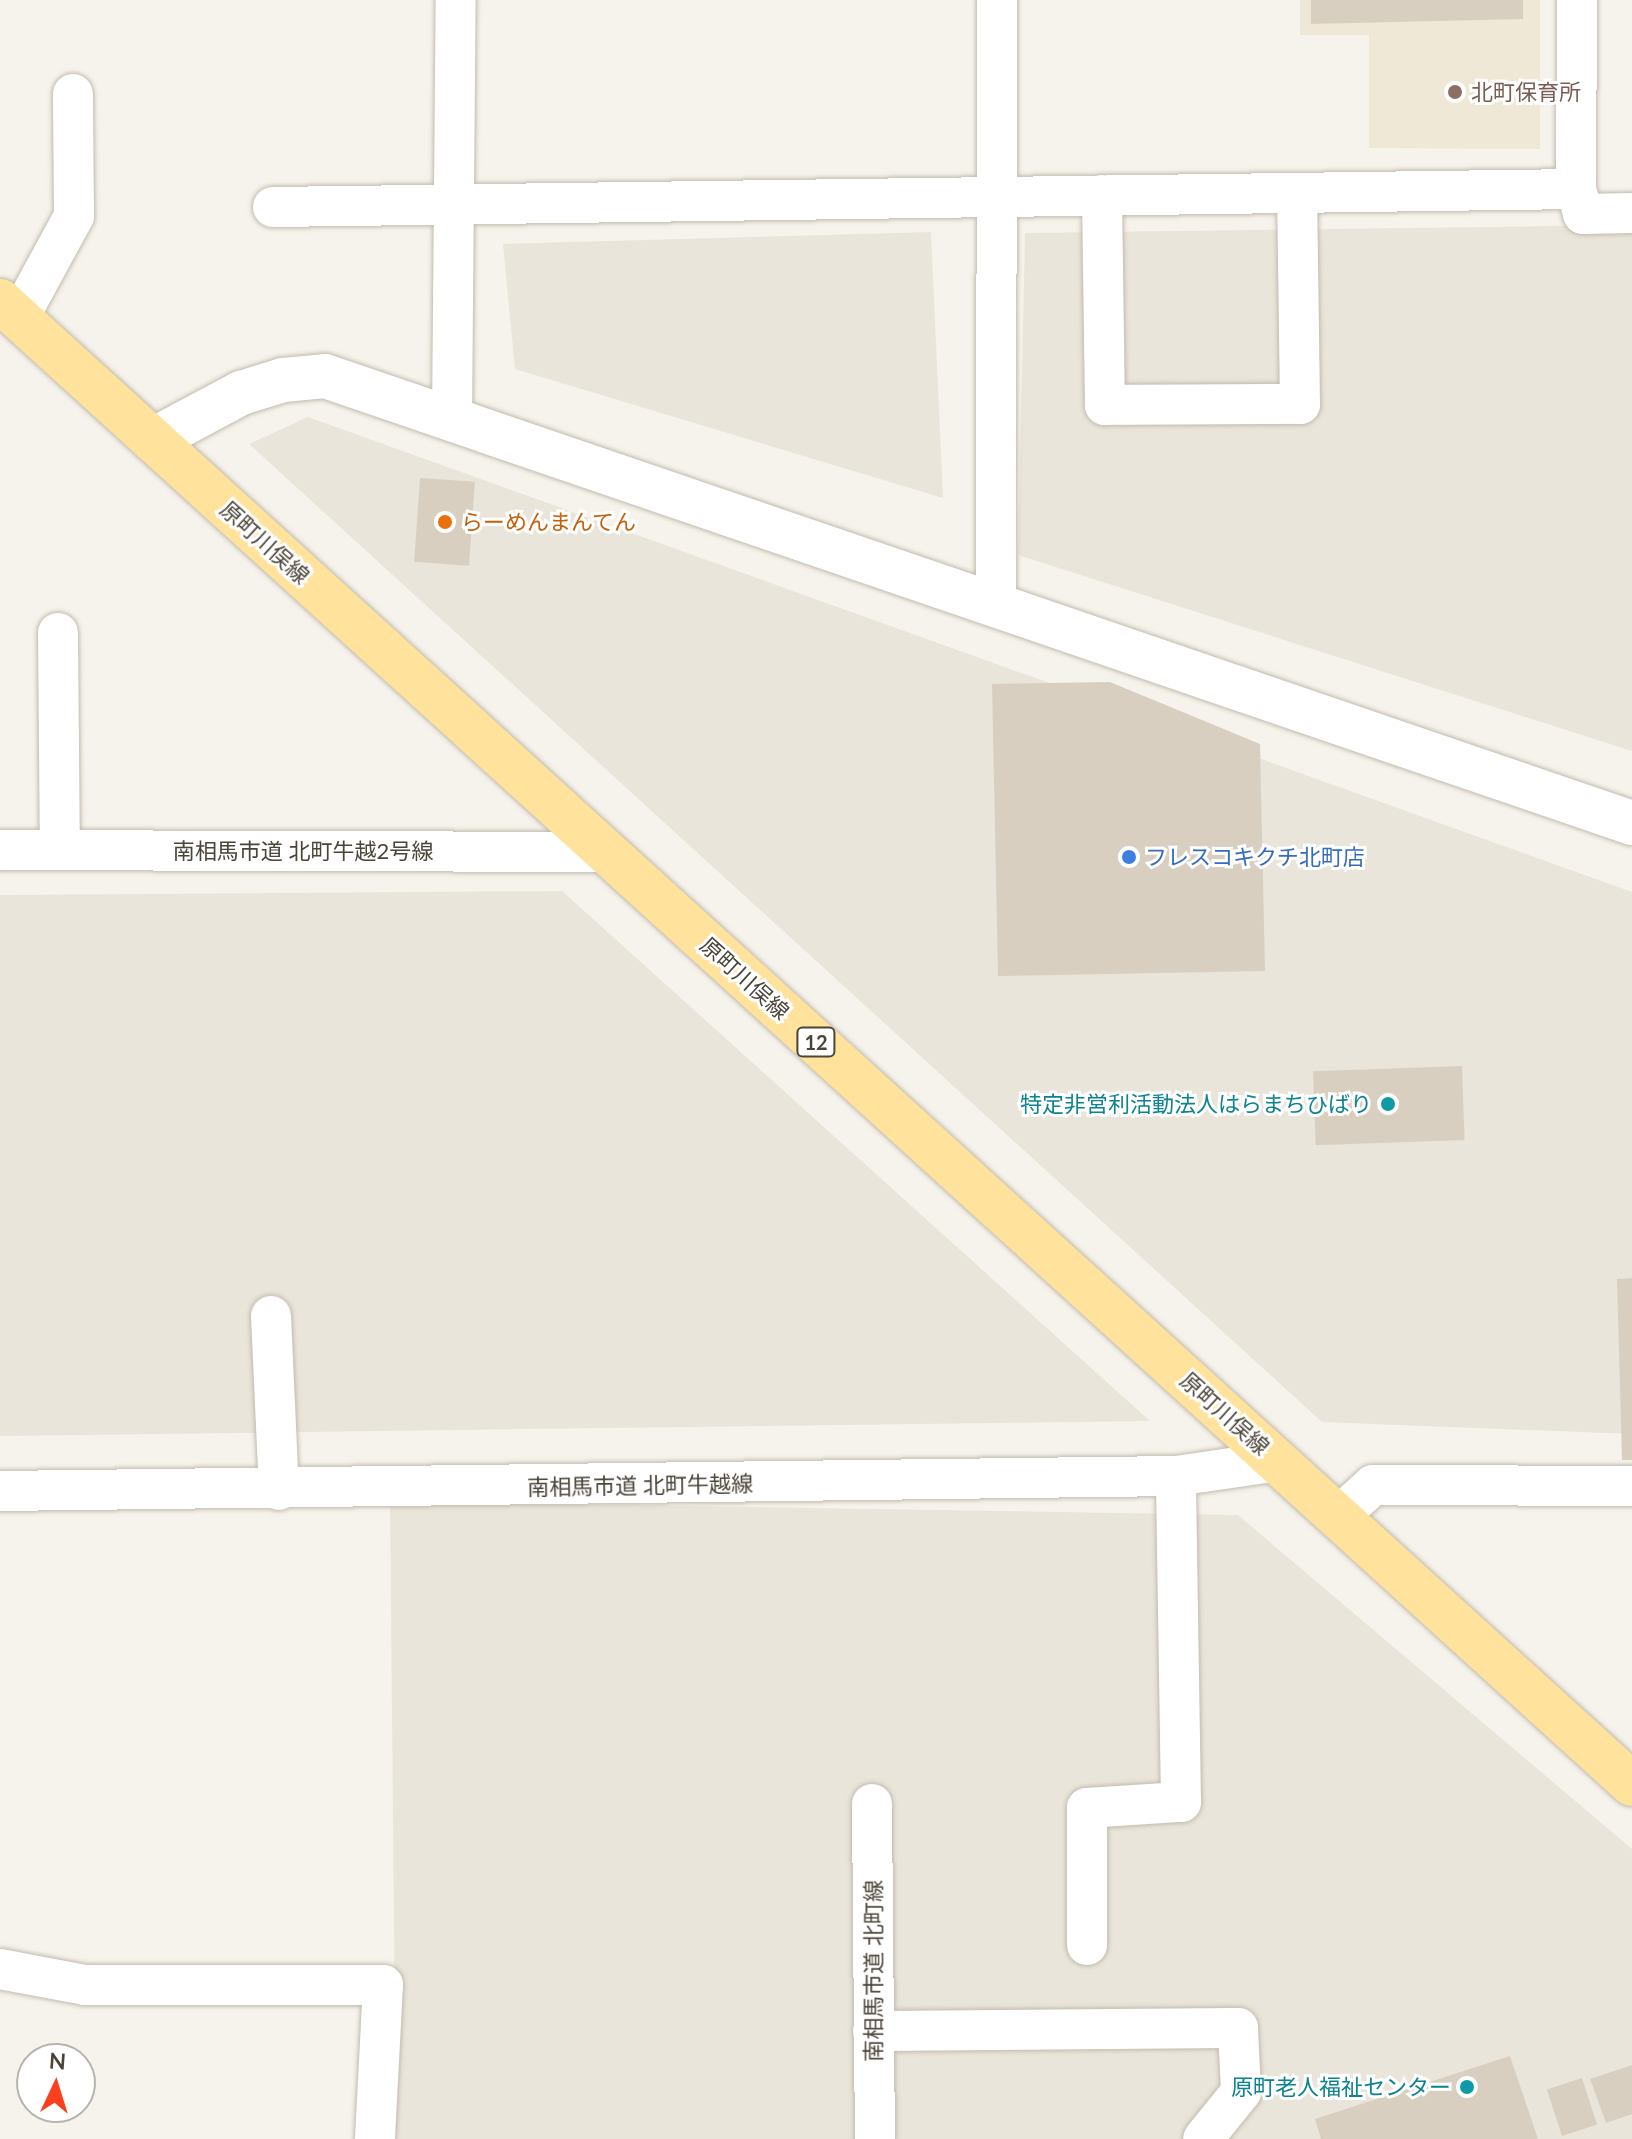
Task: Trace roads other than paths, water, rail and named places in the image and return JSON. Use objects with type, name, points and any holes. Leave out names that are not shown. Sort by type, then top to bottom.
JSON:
[{"type":"main road","name":"原町川俣線","points":[[9,309],[1632,1784]]},
{"type":"street","points":[[452,419],[456,0]]},
{"type":"street","points":[[996,607],[997,0]]},
{"type":"street","points":[[1577,0],[1576,189],[1583,214],[1632,213]]},
{"type":"street","points":[[9,309],[74,216],[73,94]]},
{"type":"street","points":[[273,207],[1576,189]]},
{"type":"street","points":[[1102,195],[1105,405],[1300,404],[1297,193]]},
{"type":"street","points":[[153,440],[241,393],[283,380],[325,376],[1632,823]]},
{"type":"street","points":[[58,633],[60,850]]},
{"type":"street","name":"南相馬市道 北町牛越2号線","points":[[0,850],[607,852]]},
{"type":"street","points":[[271,1316],[279,1490]]},
{"type":"street","name":"南相馬市道 北町牛越線","points":[[0,1491],[279,1490],[1176,1476],[1279,1461]]},
{"type":"street","points":[[1087,1945],[1087,1808],[1181,1802],[1176,1476]]},
{"type":"street","points":[[1339,1516],[1373,1485],[1632,1486]]},
{"type":"street","name":"南相馬市道 北町線","points":[[872,1804],[875,2139]]},
{"type":"street","points":[[0,1969],[85,1985],[383,1985],[375,2139]]},
{"type":"street","points":[[873,2031],[1238,2028],[1241,2092],[1203,2139]]},
{"type":"place","name":"北町保育所","points":[[1455,92]]},
{"type":"place","name":"らーめんまんてん","points":[[445,522]]},
{"type":"place","name":"フレスコキクチ北町店","points":[[1129,857]]},
{"type":"place","name":"特定非営利活動法人はらまちひばり","points":[[1388,1104]]},
{"type":"place","name":"原町老人福祉センター","points":[[1467,2087]]}]
